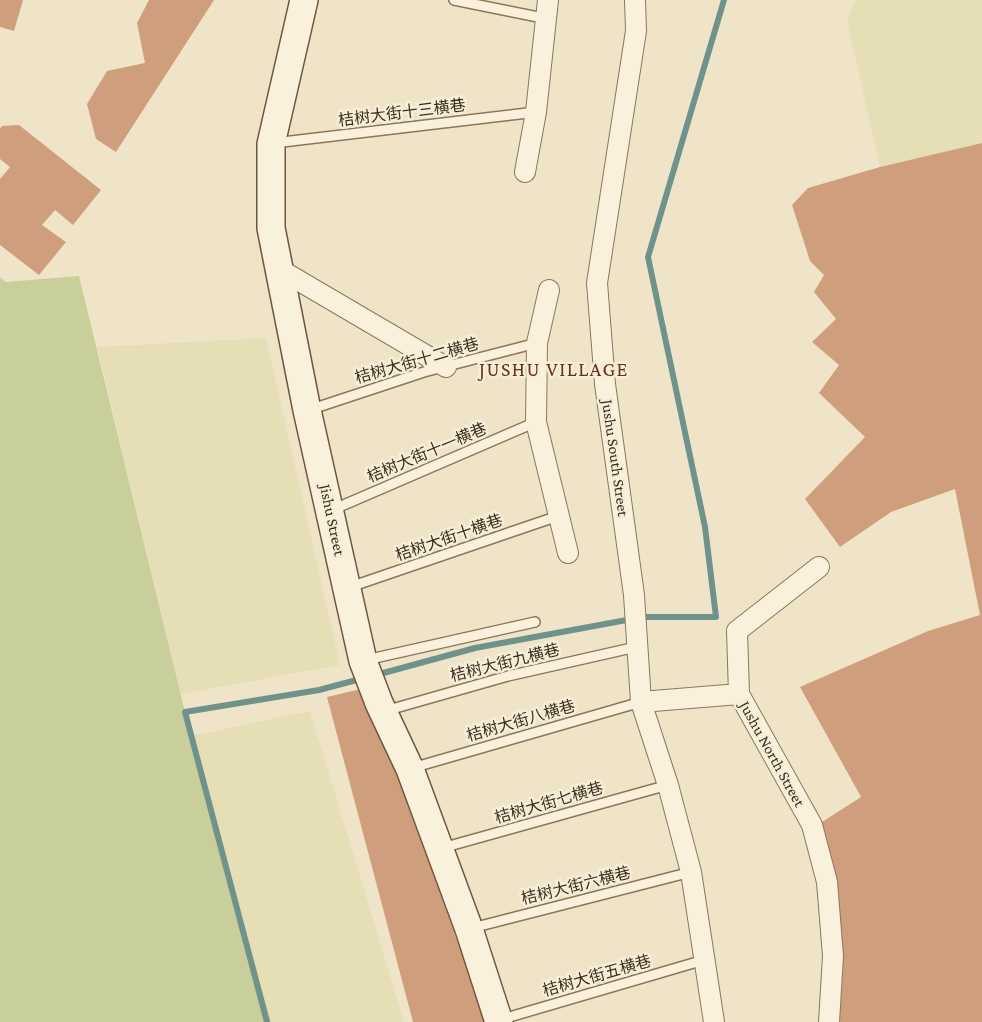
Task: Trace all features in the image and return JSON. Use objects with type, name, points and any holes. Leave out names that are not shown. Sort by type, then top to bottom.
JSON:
[{"type":"street","name":"Jishu Street","points":[[303,0],[271,144],[271,228],[307,410],[363,661],[381,707],[410,769],[469,929],[498,1021]]},
{"type":"street","name":"Jushu South Street","points":[[635,0],[636,31],[597,283],[604,384],[634,595],[640,702]]},
{"type":"street","points":[[525,172],[536,111],[548,10]]},
{"type":"street","points":[[279,269],[446,367]]},
{"type":"street","points":[[549,290],[537,343],[536,422],[561,515],[568,553]]},
{"type":"street","points":[[739,694],[737,631],[819,567]]},
{"type":"street","name":"Jushu North Street","points":[[640,702],[739,694],[812,825],[827,882],[833,956],[829,1022]]},
{"type":"street","points":[[640,702],[668,785],[691,872],[714,1022]]},
{"type":"lane","points":[[454,0],[548,10]]},
{"type":"lane","name":"桔树大街十三横巷","points":[[271,144],[536,111]]},
{"type":"lane","name":"桔树大街十二横巷","points":[[307,410],[446,367],[537,343]]},
{"type":"lane","name":"桔树大街十一横巷","points":[[330,511],[536,422]]},
{"type":"lane","name":"桔树大街十横巷","points":[[347,588],[561,515]]},
{"type":"lane","points":[[363,661],[535,622]]},
{"type":"lane","name":"桔树大街九横巷","points":[[381,707],[636,643]]},
{"type":"lane","name":"桔树大街八横巷","points":[[410,769],[640,702]]},
{"type":"lane","name":"桔树大街七横巷","points":[[438,849],[668,785]]},
{"type":"lane","name":"桔树大街六横巷","points":[[469,929],[691,872]]},
{"type":"lane","name":"桔树大街五横巷","points":[[498,1021],[705,960]]},
{"type":"shaded area","points":[[856,0],[982,0],[982,143],[880,167],[847,21]]},
{"type":"shaded area","points":[[266,338],[340,665],[181,694],[97,347]]},
{"type":"shaded area","points":[[310,711],[404,1022],[271,1022],[191,736]]},
{"type":"green space","points":[[79,276],[185,712],[271,1022],[0,1022],[0,277],[6,282]]},
{"type":"building","points":[[0,0],[23,0],[14,31],[0,27]]},
{"type":"building","points":[[149,0],[214,0],[116,152],[96,139],[87,104],[107,71],[145,63],[137,23]]},
{"type":"building","points":[[19,125],[101,190],[73,225],[55,210],[42,225],[66,242],[39,275],[0,245],[0,179],[10,167],[0,159],[0,129],[2,126]]},
{"type":"building","points":[[982,143],[982,1022],[834,1022],[839,953],[837,879],[822,822],[861,797],[800,687],[928,631],[980,615],[955,489],[891,512],[840,547],[805,499],[865,437],[819,393],[839,365],[812,342],[836,319],[814,292],[824,275],[810,261],[792,205],[808,188],[880,167]]},
{"type":"building","points":[[365,688],[487,1022],[413,1022],[327,697]]},
{"type":"waterway","points":[[376,675],[475,648],[643,617],[716,617],[705,527],[648,257],[724,0]]},
{"type":"waterway","points":[[267,1022],[185,712],[319,690],[364,678]]},
{"type":"district","name":"JUSHU VILLAGE","points":[[554,370]]}]
